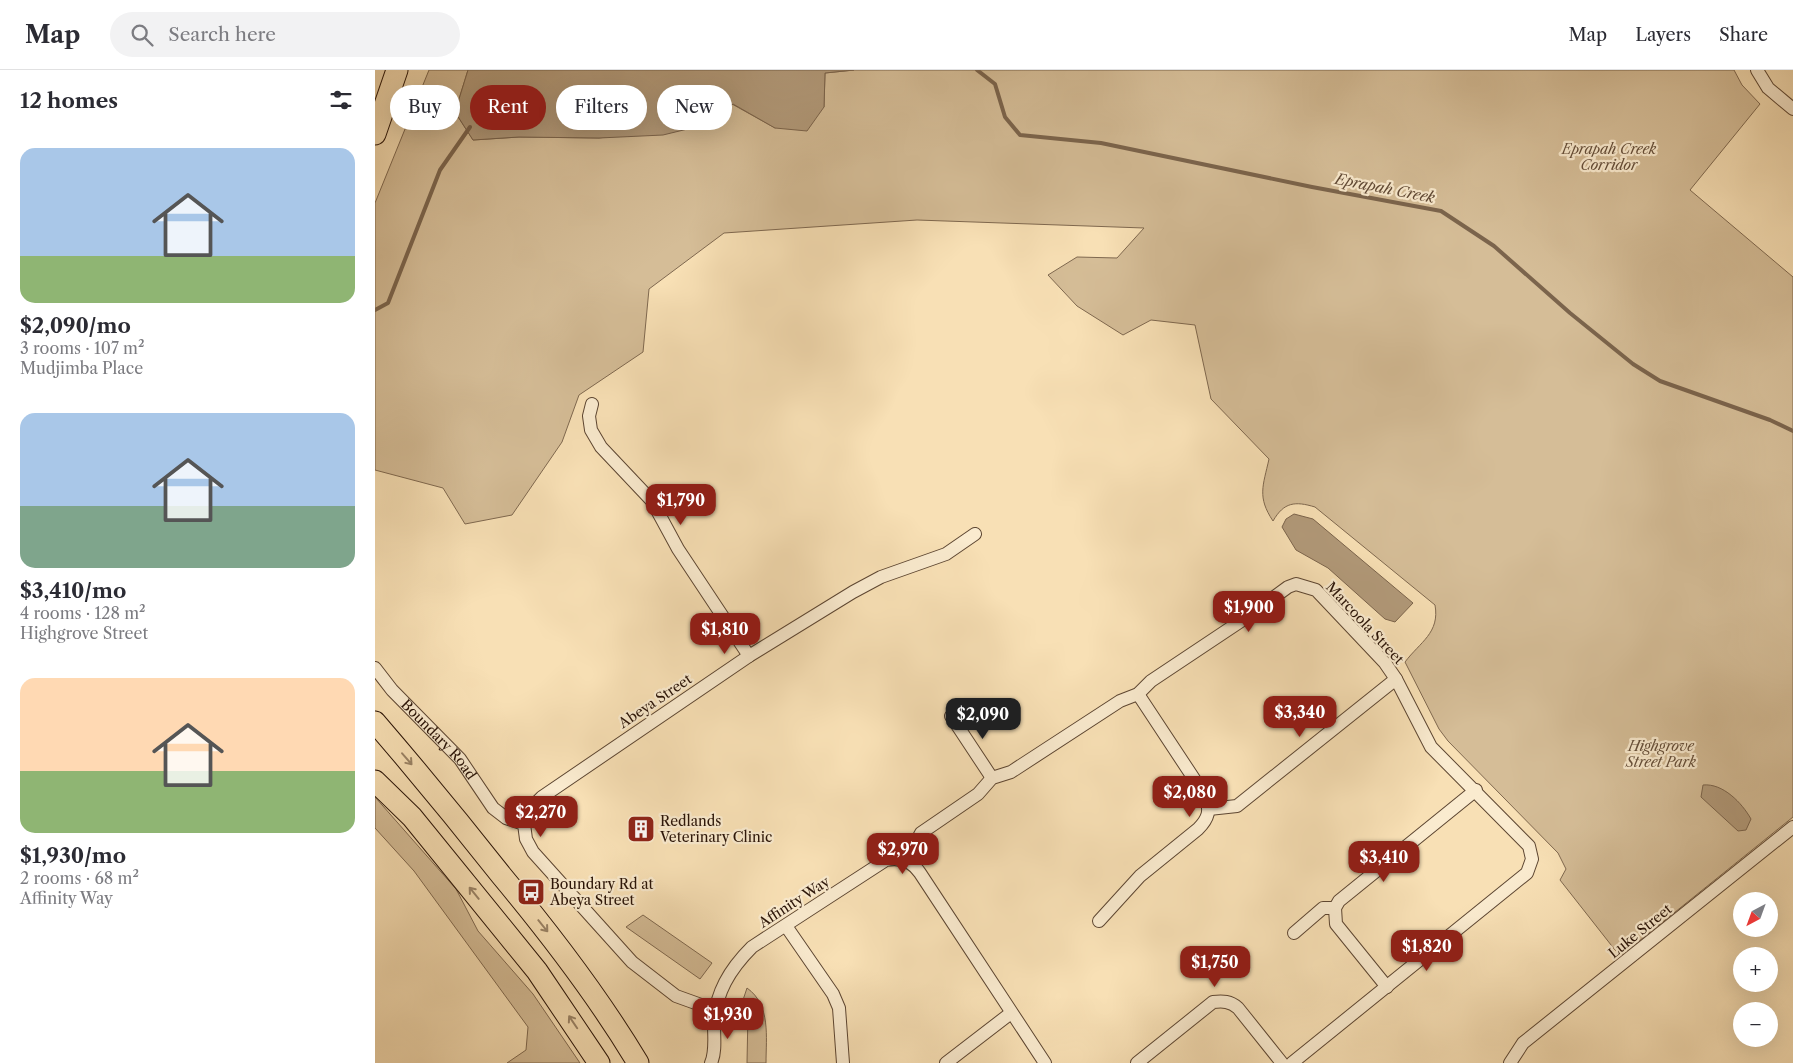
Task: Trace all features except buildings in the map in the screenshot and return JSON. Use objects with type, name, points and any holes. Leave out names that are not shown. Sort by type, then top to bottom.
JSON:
[{"type":"highway","points":[[375,134],[397,70]]},
{"type":"highway","points":[[375,722],[422,776],[559,947],[615,1024],[638,1063]]},
{"type":"highway","points":[[375,781],[412,817],[537,971],[599,1063]]},
{"type":"street","points":[[1757,70],[1769,88],[1793,109]]},
{"type":"street","points":[[592,404],[589,416],[591,430],[601,447],[653,501],[678,549],[749,656]]},
{"type":"street","name":"Abeya Street","points":[[524,824],[529,810],[542,797],[749,656],[853,592],[881,577],[946,554],[975,534]]},
{"type":"street","name":"Marcoola Street","points":[[906,861],[921,833],[978,794],[992,778],[1011,772],[1120,701],[1138,694],[1163,673],[1288,587],[1296,584],[1316,590],[1385,664],[1396,679],[1431,747],[1476,790],[1529,846],[1532,859],[1527,873],[1387,987]]},
{"type":"street","name":"Boundary Road","points":[[375,668],[392,690],[460,759],[493,808],[506,818],[524,824]]},
{"type":"street","points":[[1209,809],[1237,806],[1396,679]]},
{"type":"street","points":[[1099,921],[1140,876],[1207,820],[1209,809],[1206,797],[1138,694]]},
{"type":"street","points":[[951,716],[992,778]]},
{"type":"street","points":[[1293,1063],[1387,987],[1336,924],[1335,908],[1339,901],[1476,790]]},
{"type":"street","points":[[524,824],[526,839],[533,852],[632,962],[676,996],[715,1010]]},
{"type":"street","name":"Luke Street","points":[[1510,1063],[1523,1043],[1793,827]]},
{"type":"street","name":"Affinity Way","points":[[711,1063],[715,1056],[715,1010],[721,991],[734,966],[752,947],[886,860],[897,858],[906,861]]},
{"type":"street","points":[[906,861],[915,866],[920,873],[1045,1063]]},
{"type":"street","points":[[1294,933],[1323,908],[1335,908]]},
{"type":"street","points":[[786,926],[833,994],[839,1008],[843,1063]]},
{"type":"street","points":[[1137,1063],[1213,1002],[1222,1001],[1231,1002],[1238,1008],[1282,1063]]},
{"type":"street","points":[[946,1063],[1011,1013]]},
{"type":"green space","points":[[429,70],[468,70],[460,96],[460,85],[423,85]]},
{"type":"green space","points":[[854,70],[1734,70],[1742,85],[1760,104],[1690,190],[1793,277],[1793,817],[1623,954],[1615,950],[1560,880],[1566,869],[1558,853],[1448,741],[1439,729],[1405,662],[1432,630],[1436,615],[1435,605],[1315,507],[1302,504],[1291,505],[1281,510],[1273,521],[1263,498],[1263,484],[1269,459],[1211,399],[1195,325],[1151,320],[1123,335],[1077,306],[1048,275],[1077,257],[1117,258],[1144,228],[917,220],[724,233],[649,289],[643,352],[579,395],[562,442],[512,515],[465,524],[443,488],[375,470],[375,203],[405,130],[460,130],[460,120],[473,140],[519,137],[599,138],[661,130],[732,130],[732,104],[775,128],[824,107],[825,73]]},
{"type":"green space","points":[[375,797],[456,889],[478,931],[533,994],[580,1063],[507,1063],[526,1050],[528,1027],[414,871],[375,828]]},
{"type":"green space","points":[[643,915],[712,963],[700,979],[626,927]]},
{"type":"green space","points":[[747,988],[755,995],[764,1012],[766,1022],[766,1063],[747,1063],[748,1012],[741,1006]]},
{"type":"shaded area","points":[[468,70],[854,70],[825,73],[824,107],[807,131],[775,128],[732,105],[732,85],[657,85],[657,130],[683,130],[663,135],[599,138],[519,137],[473,140],[460,120],[460,96]]},
{"type":"shaded area","points":[[1294,514],[1313,519],[1413,603],[1395,622],[1385,619],[1328,568],[1296,550],[1282,527],[1286,519]]},
{"type":"shaded area","points":[[1703,785],[1718,787],[1731,795],[1743,807],[1751,819],[1746,830],[1738,831],[1701,797]]},
{"type":"waterway","name":"Eprapah Creek","points":[[977,70],[995,84],[1005,117],[1020,135],[1101,143],[1312,187],[1441,211],[1494,246],[1570,313],[1633,364],[1660,381],[1770,420],[1793,431]]},
{"type":"waterway","name":"Eprapah Creek","points":[[375,310],[388,303],[440,170],[470,127]]},
{"type":"place","name":"Redlands Veterinary Clinic","points":[[641,829]]},
{"type":"place","name":"Boundary Rd at Abeya Street","points":[[531,892]]},
{"type":"park label","name":"Eprapah Creek Corridor","points":[[1609,158]]},
{"type":"park label","name":"Highgrove Street Park","points":[[1661,754]]}]
